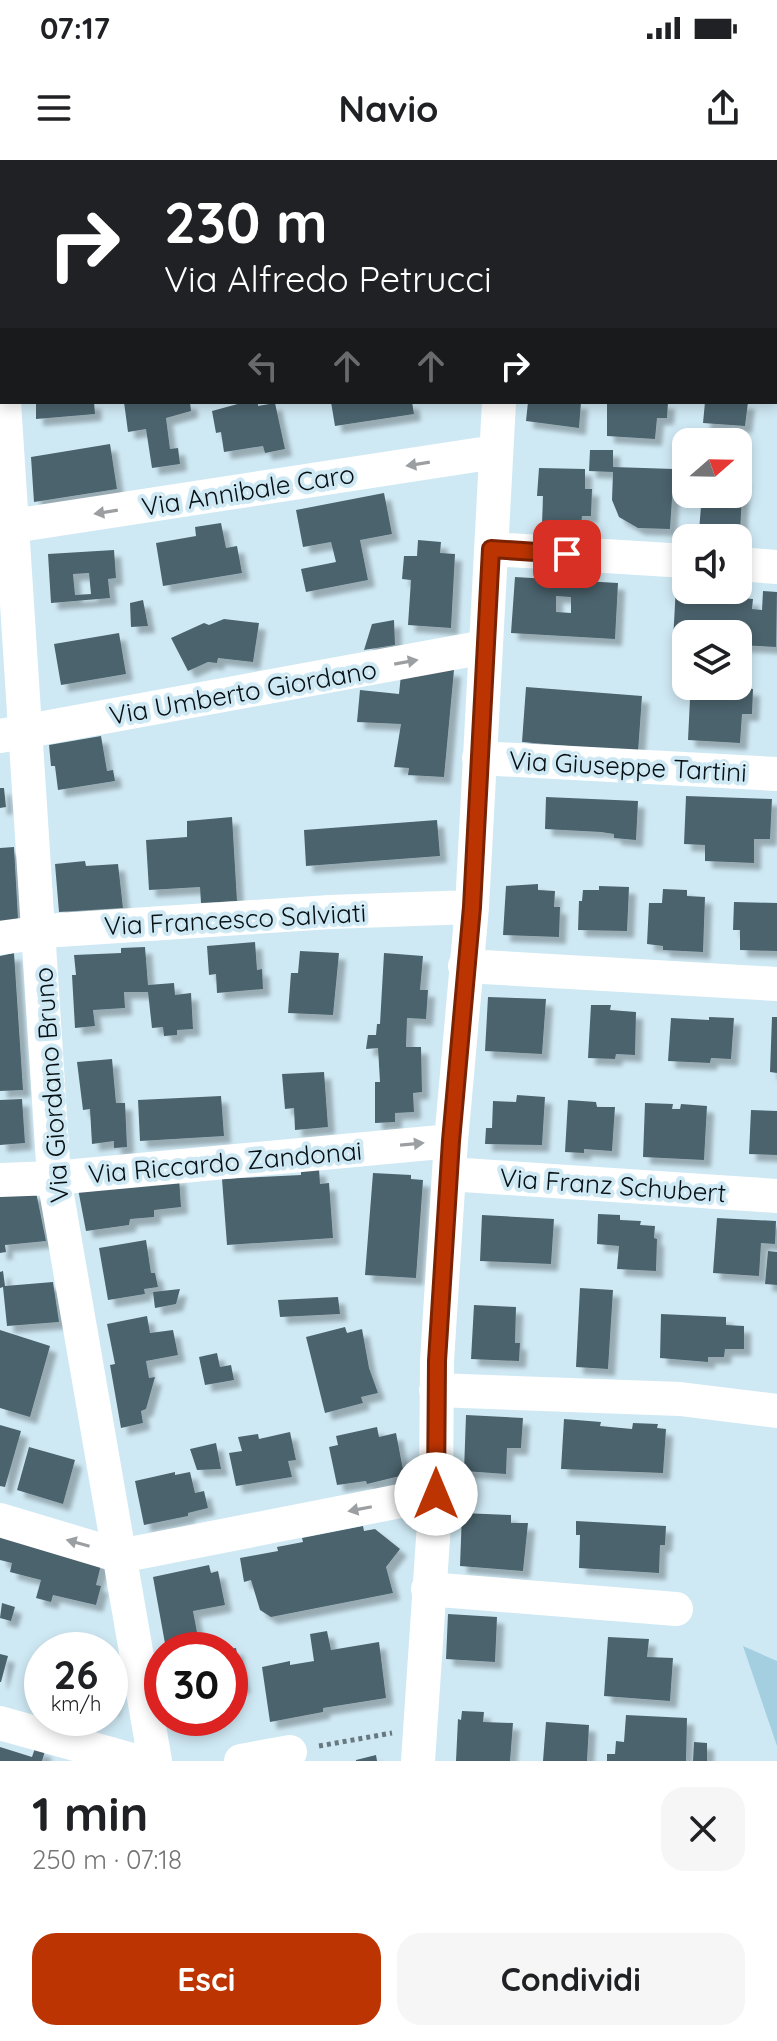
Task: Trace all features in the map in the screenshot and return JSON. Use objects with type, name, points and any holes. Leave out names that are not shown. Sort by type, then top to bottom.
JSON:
[{"type":"street","name":"Via Giordano Bruno","points":[[4,404],[13,734],[39,931],[54,1178],[155,1761]]},
{"type":"street","points":[[419,1744],[436,1494],[436,1390],[450,1158],[472,907],[499,404]]},
{"type":"street","name":"Via Annibale Caro","points":[[6,527],[495,452]]},
{"type":"street","points":[[491,549],[672,560]]},
{"type":"street","points":[[752,565],[777,567]]},
{"type":"street","name":"Via Umberto Giordano","points":[[13,734],[485,647]]},
{"type":"street","name":"Via Giuseppe Tartini","points":[[479,758],[777,774]]},
{"type":"street","name":"Via Francesco Salviati","points":[[0,938],[39,931],[330,912],[472,907]]},
{"type":"street","points":[[465,966],[777,984]]},
{"type":"street","name":"Via Riccardo Zandonai","points":[[0,1180],[450,1158]]},
{"type":"street","name":"Via Franz Schubert","points":[[450,1158],[777,1196]]},
{"type":"street","points":[[436,1390],[680,1399],[777,1411]]},
{"type":"street","points":[[0,1520],[120,1556],[436,1494]]},
{"type":"street","points":[[428,1589],[676,1609]]},
{"type":"street","points":[[0,1723],[136,1761]]},
{"type":"street","points":[[241,1761],[290,1752]]},
{"type":"path","points":[[290,1752],[419,1744]]},
{"type":"shaded area","points":[[743,1646],[777,1661],[777,1746]]},
{"type":"building","points":[[36,404],[94,404],[95,414],[36,419]]},
{"type":"building","points":[[124,404],[190,404],[191,411],[166,418],[170,449],[178,448],[180,464],[152,468],[146,429],[128,432]]},
{"type":"building","points":[[238,404],[275,404],[285,449],[265,453],[263,446],[224,452],[221,432],[216,433],[212,411]]},
{"type":"building","points":[[331,404],[412,404],[414,414],[335,426]]},
{"type":"building","points":[[528,404],[581,404],[579,428],[526,421]]},
{"type":"building","points":[[607,404],[668,404],[667,418],[657,418],[655,439],[607,436]]},
{"type":"building","points":[[705,404],[748,404],[745,426],[703,423]]},
{"type":"building","points":[[110,444],[117,489],[34,502],[31,457]]},
{"type":"building","points":[[590,450],[613,450],[613,467],[672,469],[670,529],[638,528],[619,517],[612,500],[613,472],[589,471]]},
{"type":"building","points":[[539,468],[585,469],[585,489],[592,489],[591,516],[582,516],[581,526],[542,524],[543,496],[537,496]]},
{"type":"building","points":[[384,493],[392,534],[360,540],[368,580],[306,592],[301,569],[336,562],[331,542],[303,547],[296,510]]},
{"type":"building","points":[[701,508],[741,508],[740,524],[700,524]]},
{"type":"building","points":[[221,523],[226,548],[237,546],[242,573],[163,586],[156,543],[196,536],[195,527]]},
{"type":"building","points":[[418,540],[441,542],[440,553],[455,554],[451,628],[408,625],[411,580],[402,579],[404,556],[417,556]]},
{"type":"building","points":[[114,550],[116,578],[108,579],[110,598],[51,603],[48,554]],"holes":[[[89,573],[91,594],[75,595],[73,574]]]},
{"type":"building","points":[[515,577],[618,583],[615,639],[511,633]],"holes":[[[556,596],[571,597],[571,613],[556,612]]]},
{"type":"building","points":[[763,591],[777,592],[776,647],[752,646],[752,620],[674,620],[675,604],[752,604],[752,599],[753,599],[752,609],[762,610]]},
{"type":"building","points":[[143,600],[148,626],[131,627],[130,603]]},
{"type":"building","points":[[224,619],[259,623],[253,662],[218,658],[217,663],[208,662],[188,671],[171,638],[204,623],[209,625]]},
{"type":"building","points":[[394,620],[395,645],[364,650],[372,624]]},
{"type":"building","points":[[119,633],[126,674],[61,685],[54,644]]},
{"type":"building","points":[[402,665],[454,670],[444,777],[408,775],[409,768],[394,767],[401,724],[357,722],[360,690],[399,694]]},
{"type":"building","points":[[526,687],[642,696],[638,752],[522,742]]},
{"type":"building","points":[[753,689],[752,714],[742,714],[740,743],[688,740],[690,700],[752,700]]},
{"type":"building","points":[[101,736],[107,771],[113,770],[115,781],[58,790],[49,745]]},
{"type":"building","points":[[0,788],[4,788],[6,807],[0,808]]},
{"type":"building","points":[[686,796],[772,799],[770,839],[754,839],[754,863],[705,861],[705,845],[684,844]]},
{"type":"building","points":[[546,797],[638,801],[636,840],[614,838],[614,834],[601,832],[545,829]]},
{"type":"building","points":[[232,817],[237,901],[201,903],[200,887],[149,890],[146,840],[187,837],[187,821]]},
{"type":"building","points":[[437,820],[440,856],[306,866],[304,830]]},
{"type":"building","points":[[14,847],[18,919],[0,922],[0,848]]},
{"type":"building","points":[[85,861],[86,866],[118,864],[123,908],[59,912],[55,864]]},
{"type":"building","points":[[538,884],[538,890],[555,891],[554,907],[560,907],[559,937],[503,935],[506,886]]},
{"type":"building","points":[[599,886],[629,887],[627,931],[578,930],[579,901],[582,901],[583,890],[599,890]]},
{"type":"building","points":[[663,889],[687,890],[687,896],[705,897],[703,952],[663,950],[663,946],[647,944],[649,903],[662,903]]},
{"type":"building","points":[[734,902],[777,903],[777,951],[740,950],[740,930],[733,930]]},
{"type":"building","points":[[255,942],[257,970],[262,969],[263,989],[217,993],[216,974],[209,975],[207,946]]},
{"type":"building","points":[[145,947],[148,985],[174,983],[175,995],[191,993],[193,1029],[177,1030],[177,1035],[164,1036],[163,1027],[152,1028],[148,992],[124,992],[125,1008],[93,1010],[95,1026],[75,1028],[74,955],[121,953],[121,948]]},
{"type":"building","points":[[300,951],[339,953],[333,1015],[288,1013],[291,973],[298,973]]},
{"type":"building","points":[[14,953],[23,1090],[0,1091],[0,956]]},
{"type":"building","points":[[384,953],[423,956],[420,990],[428,990],[426,1019],[407,1018],[406,1047],[421,1047],[422,1092],[413,1093],[414,1112],[395,1113],[395,1122],[375,1123],[375,1082],[380,1082],[378,1048],[366,1049],[368,1035],[376,1035],[377,1024],[380,1024]]},
{"type":"building","points":[[488,997],[546,999],[542,1054],[485,1051]]},
{"type":"building","points":[[591,1005],[611,1005],[610,1010],[636,1012],[635,1055],[616,1054],[615,1059],[588,1058]]},
{"type":"building","points":[[709,1017],[734,1018],[731,1059],[711,1058],[710,1063],[668,1061],[671,1018],[709,1020]]},
{"type":"building","points":[[772,1017],[777,1017],[777,1073],[770,1072]]},
{"type":"building","points":[[112,1059],[116,1103],[125,1103],[127,1147],[114,1148],[114,1141],[92,1144],[90,1109],[83,1110],[77,1062]]},
{"type":"building","points":[[324,1072],[328,1127],[295,1130],[294,1108],[285,1109],[282,1074]]},
{"type":"building","points":[[517,1095],[545,1097],[542,1145],[485,1144],[486,1128],[492,1128],[493,1101],[516,1102]]},
{"type":"building","points":[[221,1096],[224,1136],[140,1141],[138,1100]]},
{"type":"building","points":[[22,1099],[25,1143],[0,1145],[0,1100]]},
{"type":"building","points":[[568,1100],[596,1102],[597,1107],[615,1107],[612,1151],[584,1149],[584,1153],[565,1152]]},
{"type":"building","points":[[645,1103],[673,1104],[672,1109],[680,1109],[681,1104],[707,1106],[704,1160],[643,1157]]},
{"type":"building","points":[[751,1110],[777,1111],[777,1155],[749,1154]]},
{"type":"building","points":[[319,1169],[320,1184],[329,1183],[333,1238],[227,1245],[222,1179],[301,1175],[301,1170]]},
{"type":"building","points":[[373,1173],[411,1175],[411,1179],[423,1180],[416,1278],[365,1275]]},
{"type":"building","points":[[179,1177],[181,1207],[154,1210],[154,1217],[130,1219],[129,1225],[86,1231],[78,1189]]},
{"type":"building","points":[[36,1192],[46,1241],[5,1245],[6,1252],[0,1253],[0,1196]]},
{"type":"building","points":[[598,1214],[620,1215],[620,1220],[641,1221],[640,1225],[655,1226],[656,1271],[617,1269],[619,1246],[597,1244]]},
{"type":"building","points":[[482,1215],[554,1219],[551,1264],[480,1261]]},
{"type":"building","points":[[717,1218],[776,1221],[775,1244],[761,1243],[759,1276],[713,1273]]},
{"type":"building","points":[[146,1240],[151,1273],[155,1273],[158,1287],[144,1289],[145,1294],[108,1300],[99,1248]]},
{"type":"building","points":[[768,1251],[777,1252],[777,1285],[765,1284]]},
{"type":"building","points":[[3,1271],[5,1286],[53,1282],[59,1322],[7,1326],[3,1287],[0,1288],[0,1272]]},
{"type":"building","points":[[580,1288],[613,1290],[608,1369],[576,1367]]},
{"type":"building","points":[[180,1289],[176,1304],[155,1308],[153,1292]]},
{"type":"building","points":[[338,1297],[340,1314],[280,1317],[278,1300]]},
{"type":"building","points":[[474,1305],[516,1307],[515,1343],[520,1343],[519,1361],[471,1359]]},
{"type":"building","points":[[661,1314],[726,1317],[726,1325],[744,1326],[744,1349],[725,1349],[724,1357],[708,1357],[708,1362],[660,1358]]},
{"type":"building","points":[[147,1316],[150,1333],[173,1330],[178,1355],[146,1361],[149,1378],[155,1377],[146,1409],[141,1411],[143,1423],[121,1428],[110,1365],[115,1364],[107,1324]]},
{"type":"building","points":[[345,1327],[347,1333],[362,1329],[369,1368],[378,1393],[361,1397],[363,1403],[325,1413],[306,1337]]},
{"type":"building","points":[[0,1330],[50,1346],[30,1417],[0,1408]]},
{"type":"building","points":[[217,1353],[220,1367],[231,1365],[234,1380],[205,1385],[199,1357]]},
{"type":"building","points":[[466,1415],[523,1418],[521,1448],[507,1448],[506,1474],[464,1471]]},
{"type":"building","points":[[564,1419],[601,1422],[600,1426],[632,1429],[633,1423],[658,1424],[657,1428],[666,1429],[663,1473],[561,1469]]},
{"type":"building","points":[[0,1425],[21,1431],[5,1487],[0,1486]]},
{"type":"building","points":[[377,1427],[379,1437],[396,1433],[404,1475],[367,1484],[366,1481],[337,1485],[329,1447],[338,1445],[336,1436]]},
{"type":"building","points":[[290,1432],[296,1460],[288,1461],[292,1477],[236,1486],[229,1453],[242,1451],[238,1437],[258,1434],[259,1439]]},
{"type":"building","points":[[216,1443],[221,1469],[197,1470],[190,1449]]},
{"type":"building","points":[[29,1447],[75,1460],[63,1504],[17,1490]]},
{"type":"building","points":[[175,1472],[175,1475],[190,1472],[195,1493],[204,1491],[208,1508],[188,1513],[188,1516],[144,1525],[135,1481]]},
{"type":"building","points":[[462,1513],[511,1515],[511,1523],[528,1523],[523,1571],[460,1566]]},
{"type":"building","points":[[576,1521],[666,1526],[665,1545],[660,1545],[659,1573],[579,1568],[580,1535],[576,1535]]},
{"type":"building","points":[[363,1526],[364,1531],[375,1529],[400,1549],[386,1567],[393,1593],[271,1617],[260,1610],[251,1580],[244,1582],[240,1558],[278,1551],[277,1547],[303,1542],[302,1538]]},
{"type":"building","points":[[0,1530],[102,1561],[96,1585],[101,1586],[96,1605],[53,1595],[51,1602],[36,1598],[41,1580],[10,1572],[12,1563],[0,1560]]},
{"type":"building","points":[[209,1565],[211,1573],[218,1571],[225,1605],[193,1611],[197,1632],[163,1632],[153,1577]]},
{"type":"building","points":[[2,1603],[15,1607],[11,1621],[0,1618]]},
{"type":"building","points":[[448,1614],[497,1617],[495,1662],[446,1659]]},
{"type":"building","points":[[327,1631],[331,1650],[379,1642],[386,1698],[323,1708],[323,1712],[270,1722],[262,1667],[290,1661],[290,1665],[314,1661],[310,1634]]},
{"type":"building","points":[[608,1637],[649,1639],[647,1657],[673,1658],[670,1701],[604,1696]]},
{"type":"building","points":[[0,1654],[8,1656],[1,1682],[0,1682]]},
{"type":"building","points":[[462,1711],[484,1712],[483,1722],[513,1723],[510,1761],[456,1761],[458,1719],[461,1720]]},
{"type":"building","points":[[626,1715],[687,1718],[686,1761],[607,1761],[607,1754],[615,1754],[616,1741],[624,1742]]},
{"type":"building","points":[[546,1722],[589,1725],[587,1761],[543,1761]]},
{"type":"building","points":[[694,1742],[707,1743],[707,1761],[693,1761]]},
{"type":"building","points":[[0,1747],[32,1757],[35,1748],[45,1751],[42,1761],[0,1761]]},
{"type":"building","points":[[376,1755],[377,1761],[356,1761],[356,1760]]},
{"type":"route","points":[[436,1494],[437,1361],[451,1141],[472,907],[491,549],[567,554]]}]
